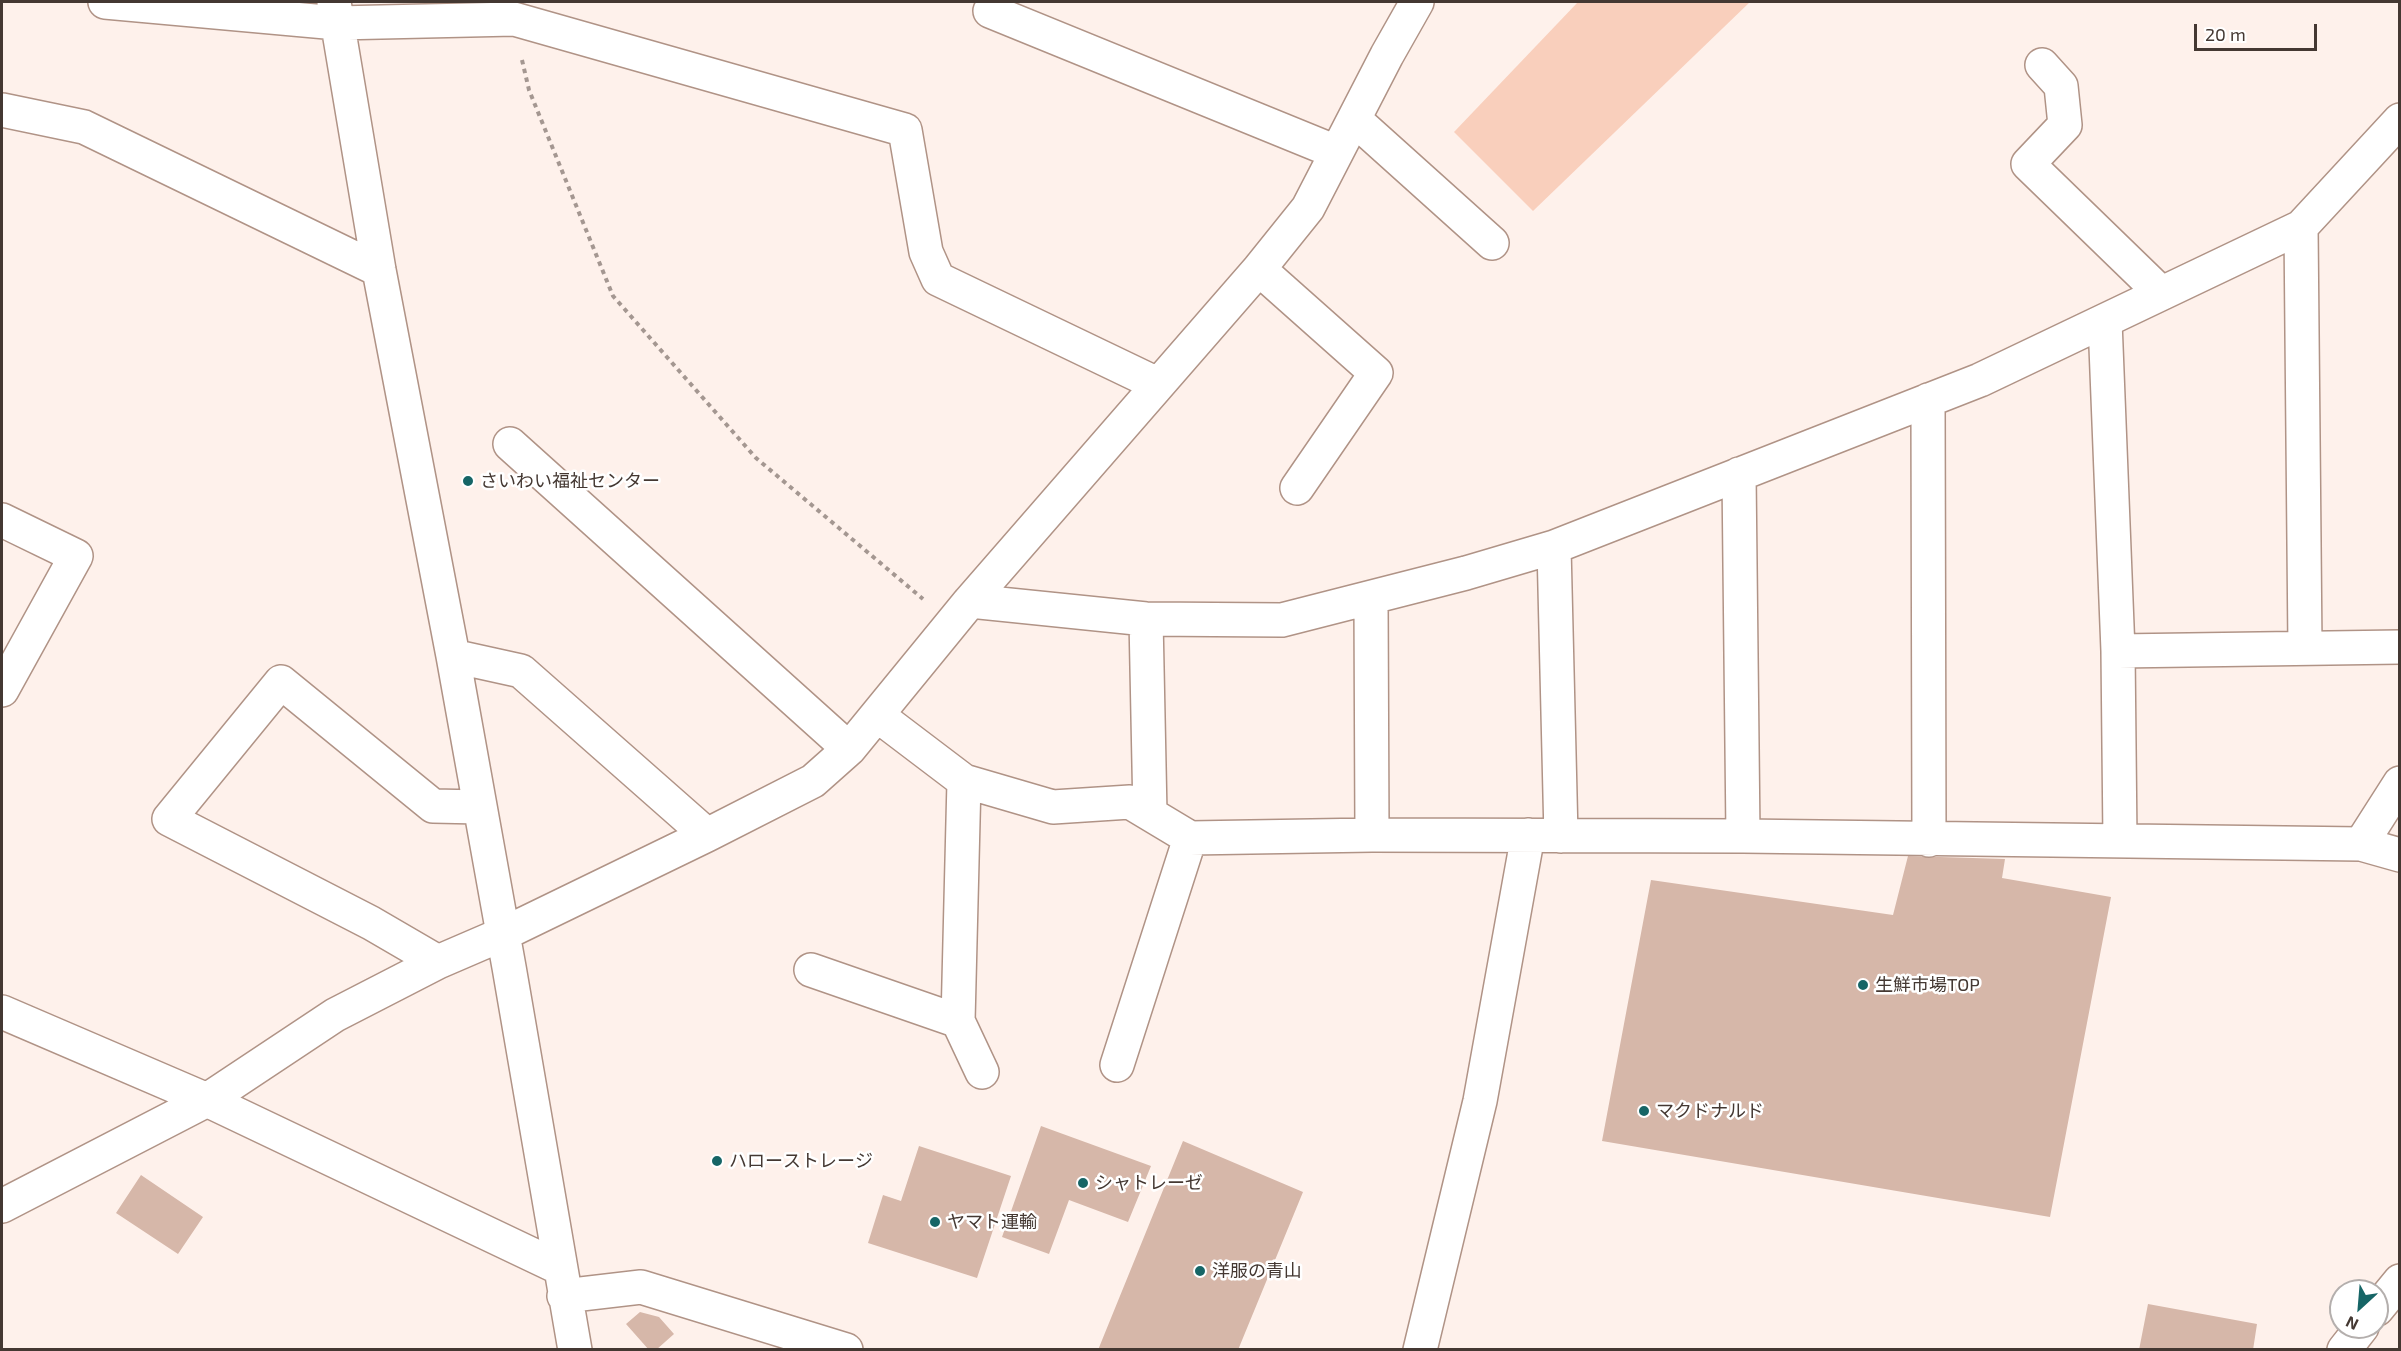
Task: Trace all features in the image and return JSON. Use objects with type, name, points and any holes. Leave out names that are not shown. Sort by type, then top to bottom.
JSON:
[{"type":"street","points":[[105,2],[514,19],[904,130],[926,252],[938,279],[1157,384]]},
{"type":"street","points":[[2,1206],[207,1100],[335,1016],[438,962],[503,934],[813,781],[849,749],[961,612],[1259,269],[1308,208],[1353,119],[1417,2]]},
{"type":"street","points":[[990,11],[1336,152]]},
{"type":"street","points":[[335,12],[379,270],[453,656],[503,934],[574,1350]]},
{"type":"street","points":[[2042,65],[2061,86],[2065,125],[2028,164],[2161,293]]},
{"type":"street","points":[[2,110],[84,127],[379,270]]},
{"type":"street","points":[[1353,119],[1492,243]]},
{"type":"street","points":[[961,612],[1146,619],[1282,620],[1371,599],[1554,547],[1980,380],[2301,226],[2400,120]]},
{"type":"street","points":[[2301,226],[2305,648]]},
{"type":"street","points":[[1259,269],[1376,373],[1297,488]]},
{"type":"street","points":[[2105,321],[2118,651],[2120,841]]},
{"type":"street","points":[[1928,400],[1929,840]]},
{"type":"street","points":[[510,444],[849,749]]},
{"type":"street","points":[[1739,474],[1743,836]]},
{"type":"street","points":[[2,520],[76,556],[2,690]]},
{"type":"street","points":[[1554,547],[1561,836]]},
{"type":"street","points":[[1371,599],[1372,835]]},
{"type":"street","points":[[1146,619],[1150,814]]},
{"type":"street","points":[[2118,651],[2400,646]]},
{"type":"street","points":[[453,656],[521,671],[707,835]]},
{"type":"street","points":[[438,962],[371,923],[170,819],[281,682],[433,806],[480,807]]},
{"type":"street","points":[[877,715],[964,781],[1053,807],[1131,802],[1190,838],[1372,835],[1743,836],[2361,844],[2400,855]]},
{"type":"street","points":[[964,781],[958,1021],[982,1072]]},
{"type":"street","points":[[2361,844],[2400,783]]},
{"type":"street","points":[[1420,1350],[1480,1101],[1528,835]]},
{"type":"street","points":[[1117,1065],[1190,838]]},
{"type":"street","points":[[811,970],[958,1021]]},
{"type":"street","points":[[2,1012],[207,1100],[562,1282],[641,1287],[846,1350]]},
{"type":"street","points":[[2389,1294],[2400,1281]]},
{"type":"path","points":[[514,19],[529,90],[613,296],[756,458],[961,612]]},
{"type":"shaded area","points":[[1578,2],[1750,2],[1533,211],[1454,132]]},
{"type":"building","name":"生鮮市場TOP","points":[[1908,856],[2005,859],[2002,878],[2111,897],[2050,1217],[1602,1141],[1651,880],[1893,915]]},
{"type":"building","name":"シャトレーゼ","points":[[1041,1126],[1151,1166],[1128,1222],[1069,1200],[1049,1254],[1002,1237]]},
{"type":"building","name":"洋服の青山","points":[[1183,1141],[1303,1192],[1238,1350],[1098,1350]]},
{"type":"building","name":"ヤマト運輸","points":[[919,1146],[1011,1176],[977,1278],[868,1243],[883,1195],[901,1201]]},
{"type":"building","points":[[141,1175],[203,1217],[178,1254],[116,1213]]},
{"type":"building","points":[[2148,1304],[2257,1324],[2253,1350],[2139,1350]]},
{"type":"building","points":[[640,1312],[659,1317],[674,1334],[656,1350],[649,1350],[626,1324]]},
{"type":"place","name":"さいわい福祉センター","points":[[468,481]]},
{"type":"place","name":"生鮮市場TOP","points":[[1863,985]]},
{"type":"place","name":"マクドナルド","points":[[1644,1111]]},
{"type":"place","name":"ハローストレージ","points":[[717,1161]]},
{"type":"place","name":"シャトレーゼ","points":[[1083,1183]]},
{"type":"place","name":"ヤマト運輸","points":[[935,1222]]},
{"type":"place","name":"洋服の青山","points":[[1200,1271]]}]
